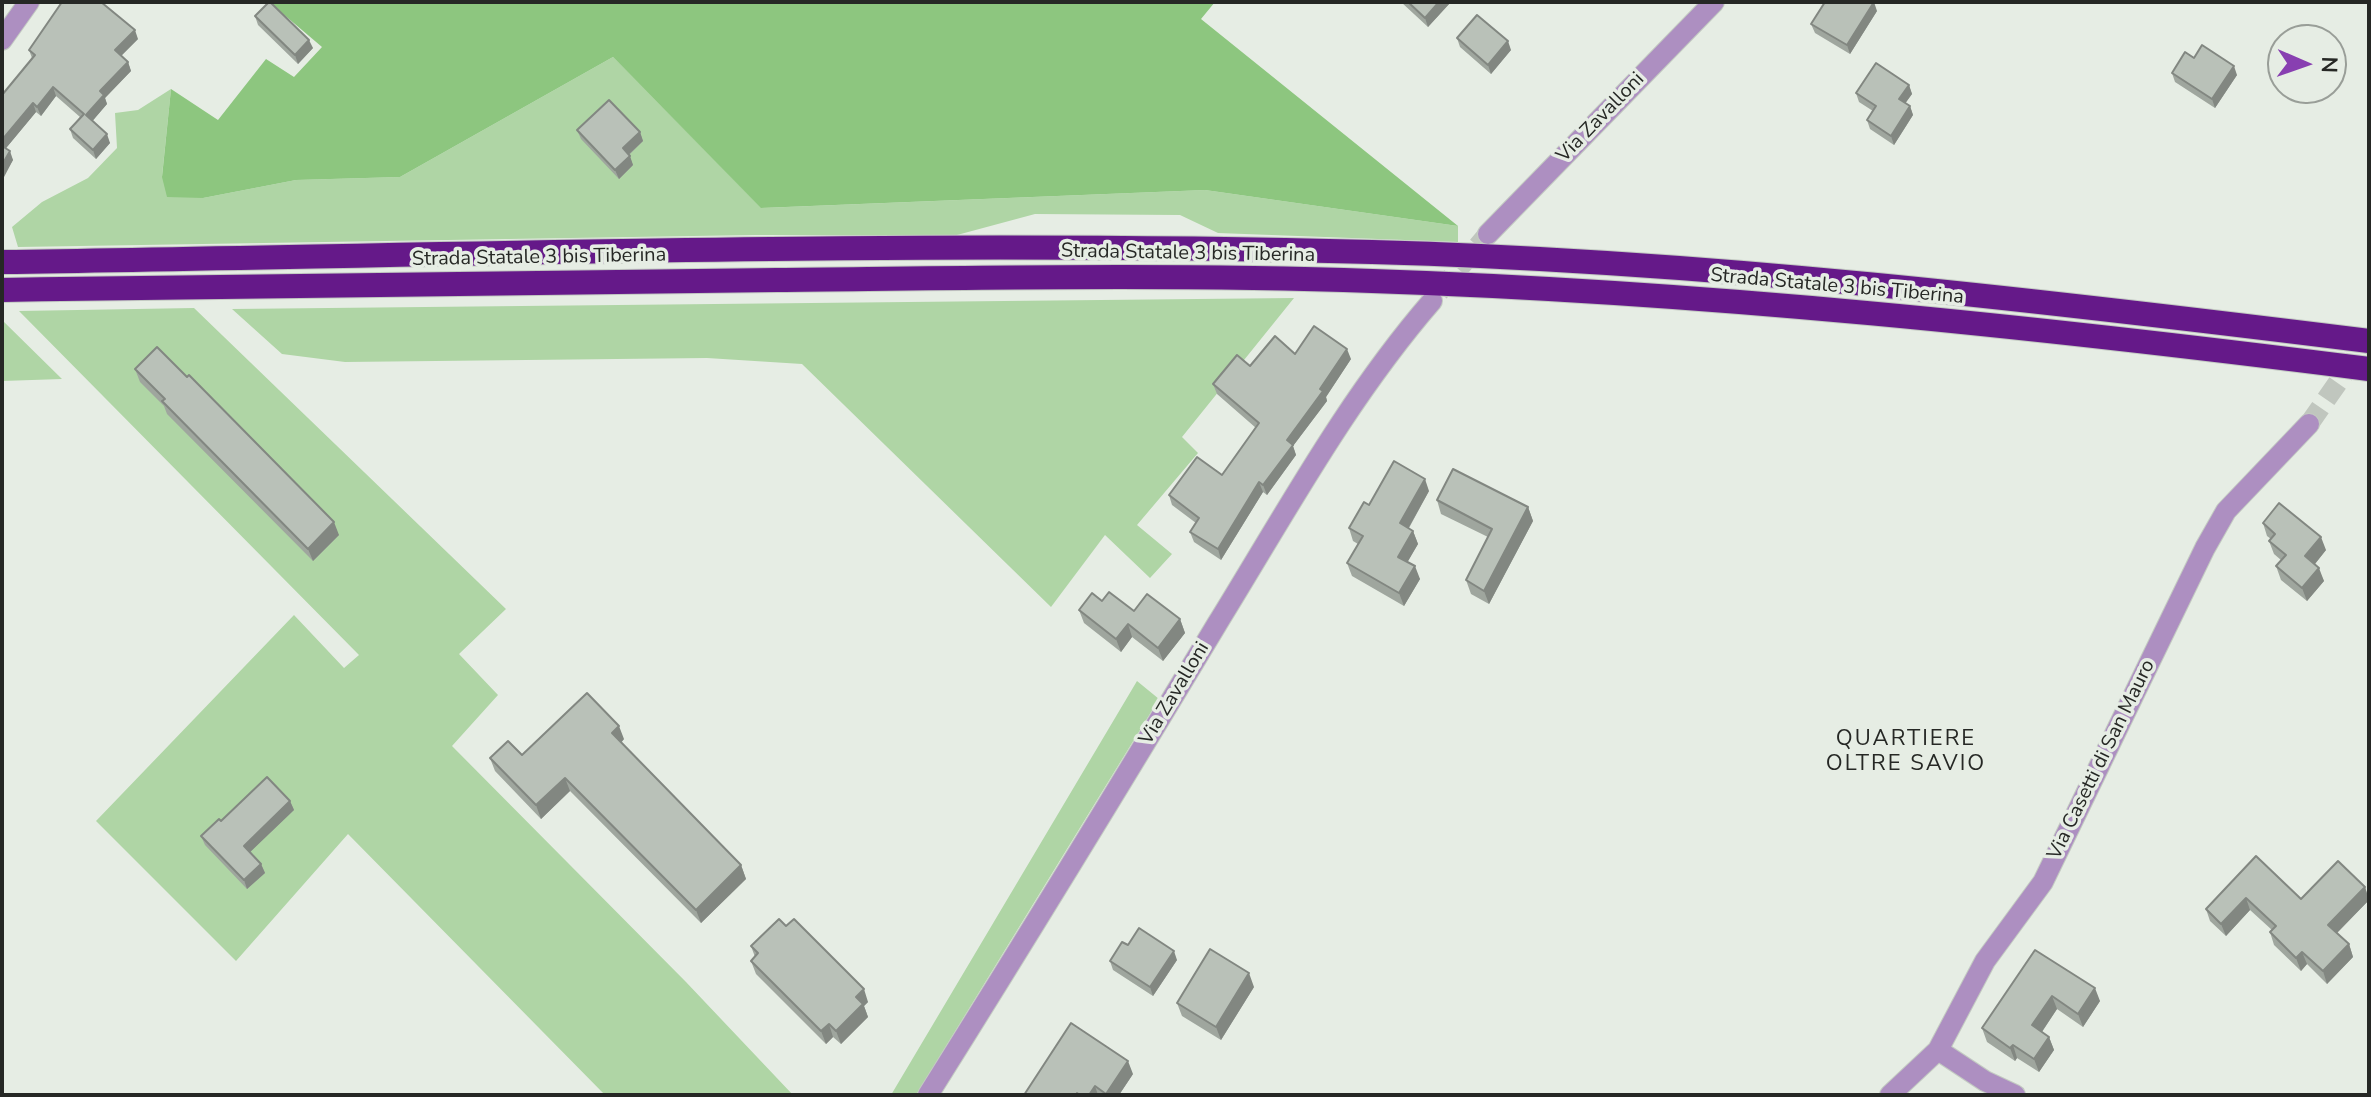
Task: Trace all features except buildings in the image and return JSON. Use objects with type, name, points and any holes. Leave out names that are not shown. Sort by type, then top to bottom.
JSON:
[{"type":"highway","name":"Strada Statale 3 bis Tiberina","points":[[2,262],[848,250],[1376,252],[1572,262],[1834,281],[2086,306],[2369,341]]},
{"type":"highway","name":"Strada Statale 3 bis Tiberina","points":[[2,290],[1107,275],[1385,281],[1567,289],[1846,310],[2082,333],[2369,369]]},
{"type":"street","points":[[2,40],[29,2]]},
{"type":"street","name":"Via Zavalloni","points":[[1488,234],[1714,2]]},
{"type":"street","name":"Via Zavalloni","points":[[928,1095],[1326,445],[1391,349],[1432,301]]},
{"type":"street","name":"Via Casetti di San Mauro","points":[[1890,1095],[1938,1050],[1985,961],[2043,882],[2169,619],[2226,511],[2309,424]]},
{"type":"street","points":[[1938,1050],[1985,1081],[2015,1095]]},
{"type":"green space","points":[[269,2],[1215,2],[1201,19],[1458,226],[1205,190],[761,208],[613,57],[400,177],[296,180],[203,198],[167,197],[162,177],[171,89],[218,120],[266,59],[294,77],[322,47]]},
{"type":"green space","points":[[613,57],[762,208],[1205,190],[1458,226],[1458,242],[1218,233],[1180,215],[1035,214],[957,235],[755,235],[18,247],[12,227],[42,202],[88,178],[117,148],[115,113],[138,110],[171,89],[162,176],[203,198],[296,180],[400,177]]},
{"type":"green space","points":[[1294,298],[1182,437],[1198,453],[1137,525],[1172,554],[1150,578],[1105,535],[1051,607],[802,364],[707,358],[345,362],[282,354],[232,309]]},
{"type":"green space","points":[[194,308],[506,609],[459,654],[498,695],[452,746],[686,982],[793,1095],[605,1095],[348,834],[236,961],[96,821],[294,615],[344,668],[359,655],[19,311]]},
{"type":"green space","points":[[2,320],[62,379],[2,381]]},
{"type":"green space","points":[[1137,681],[1159,699],[916,1095],[891,1095]]},
{"type":"tunnel","points":[[1439,292],[1488,234]]},
{"type":"tunnel","points":[[2309,424],[2369,338]]},
{"type":"district","name":"QUARTIERE OLTRE SAVIO","points":[[1906,752]]}]
